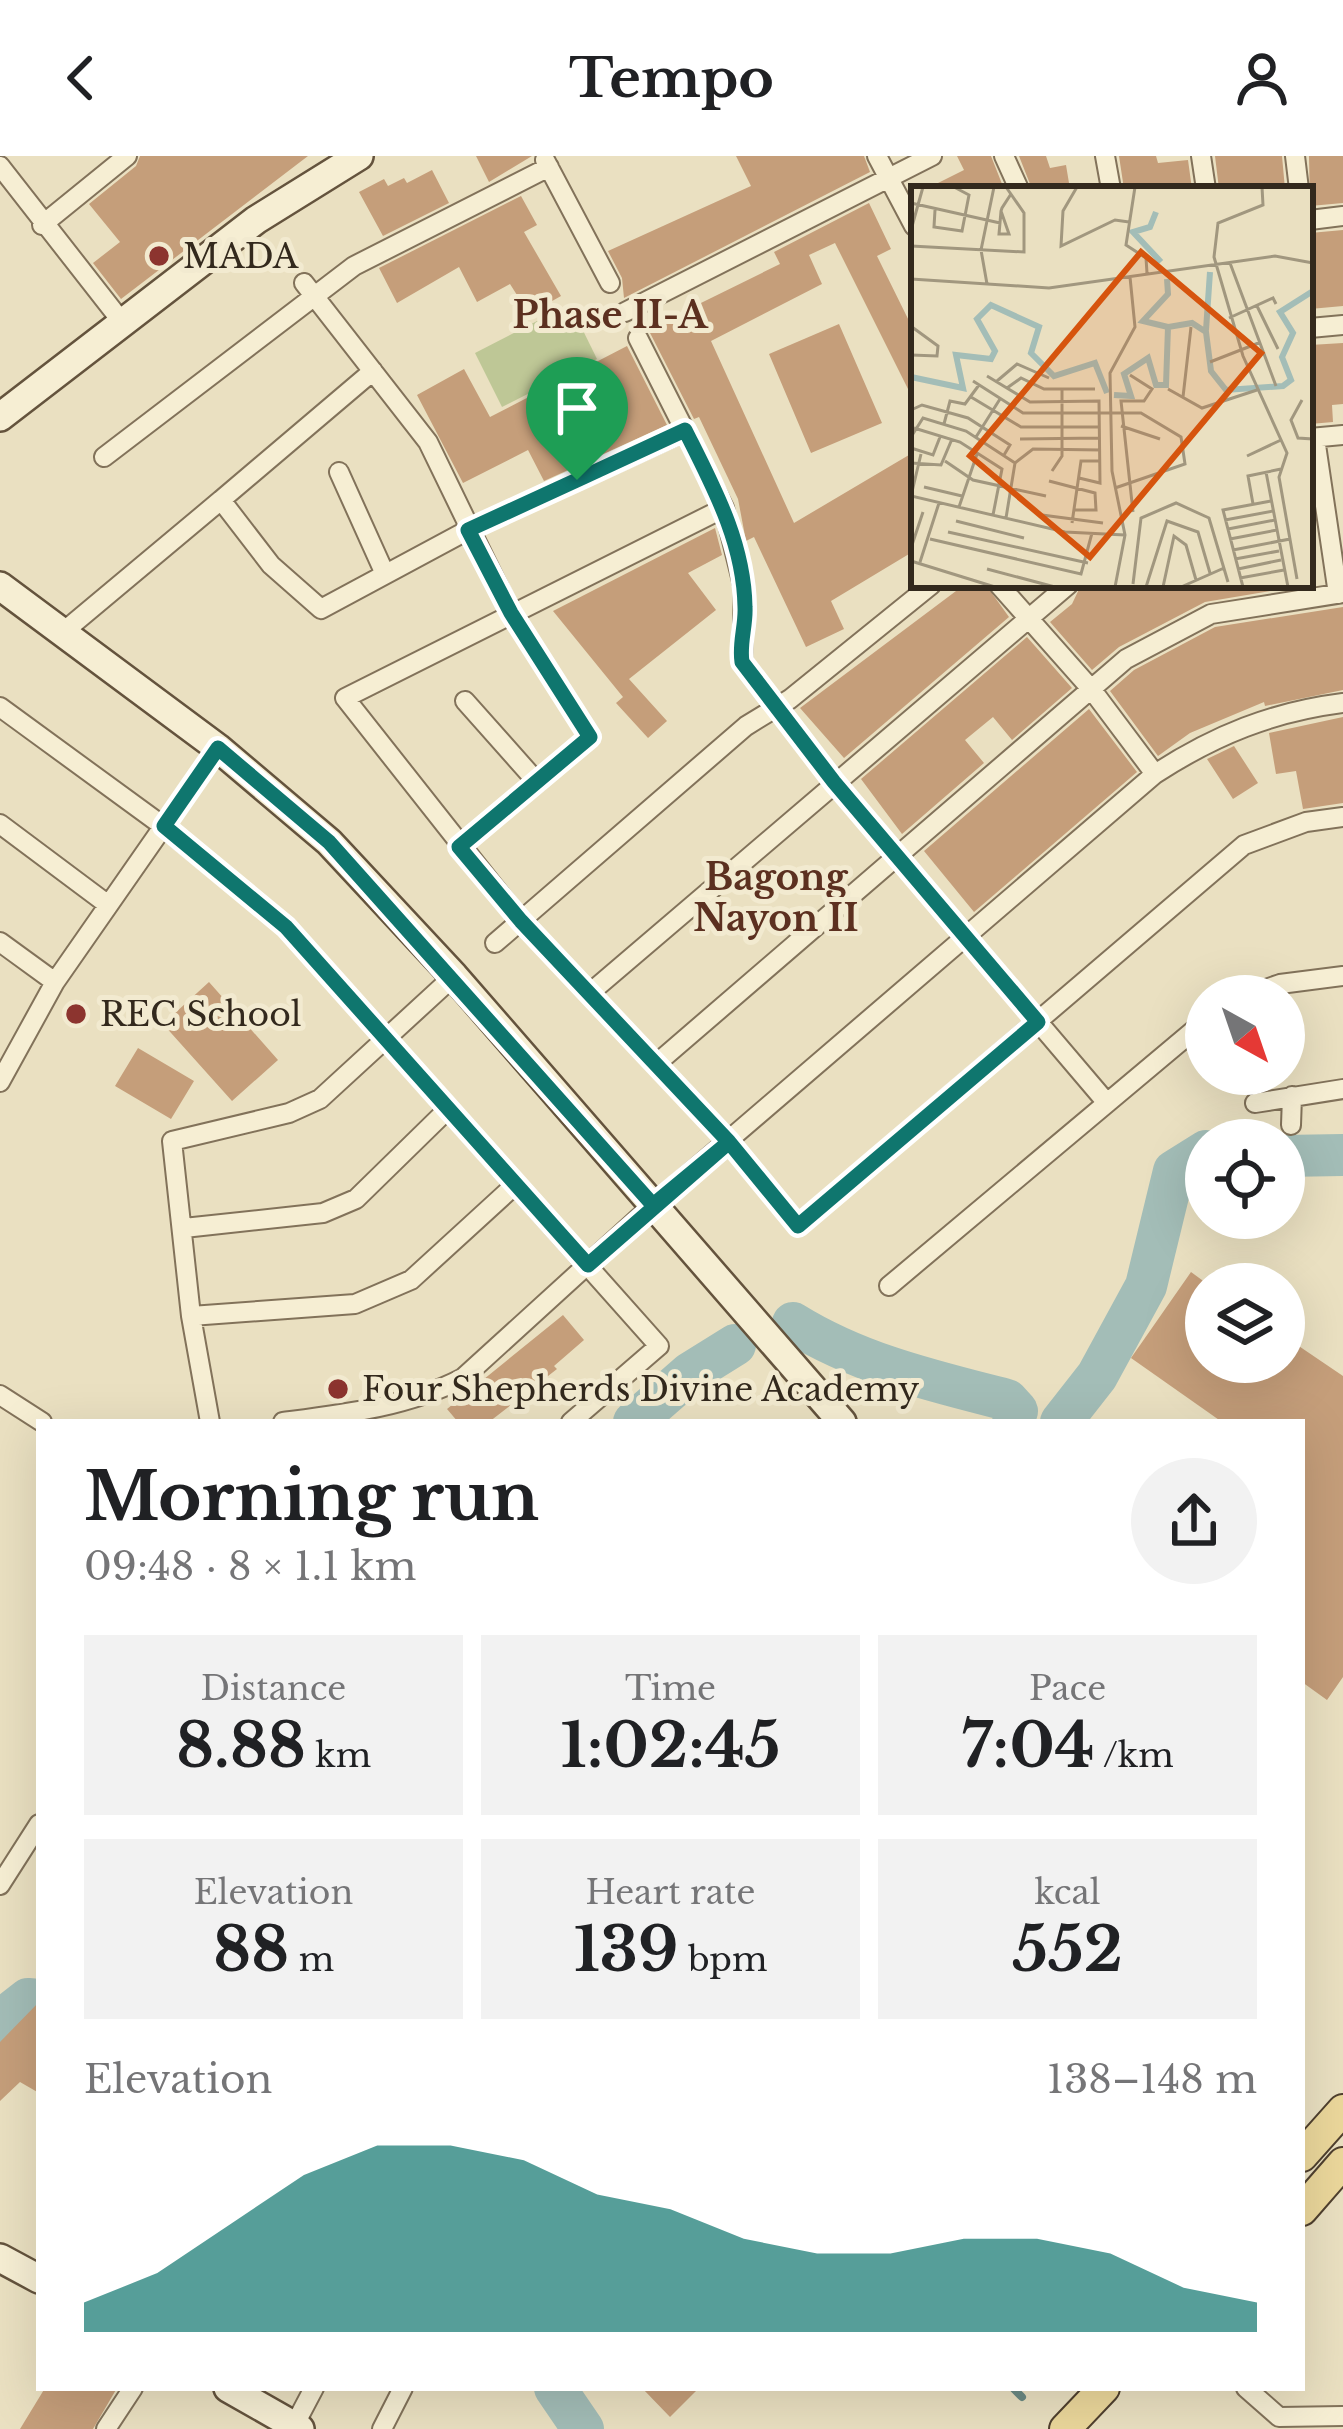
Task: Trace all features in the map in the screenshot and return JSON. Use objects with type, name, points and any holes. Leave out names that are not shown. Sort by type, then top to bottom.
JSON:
[{"type":"main road","points":[[1305,2153],[1343,2110]]},
{"type":"main road","points":[[1305,2207],[1343,2163]]},
{"type":"main road","points":[[1065,2429],[1101,2391]]},
{"type":"street","points":[[43,225],[127,156]]},
{"type":"street","points":[[0,417],[304,185],[359,156]]},
{"type":"street","points":[[877,156],[911,220]]},
{"type":"street","points":[[625,312],[932,156]]},
{"type":"street","points":[[1004,156],[1018,186]]},
{"type":"street","points":[[1105,156],[1110,186]]},
{"type":"street","points":[[1202,156],[1207,186]]},
{"type":"street","points":[[1295,156],[1299,186]]},
{"type":"street","points":[[104,457],[309,289],[546,162],[610,283]]},
{"type":"street","points":[[0,166],[122,322]]},
{"type":"street","points":[[1313,220],[1343,216]]},
{"type":"street","points":[[309,289],[428,442],[511,613],[590,737],[459,847]]},
{"type":"street","points":[[1313,328],[1343,325]]},
{"type":"street","points":[[638,338],[724,508],[744,589],[742,662],[834,782],[1107,1103]]},
{"type":"street","points":[[62,633],[373,371]]},
{"type":"street","points":[[220,500],[271,565],[321,609],[468,530],[685,430]]},
{"type":"street","points":[[1313,438],[1343,435]]},
{"type":"street","points":[[656,1064],[1126,659],[1211,614],[1340,594],[1313,444]]},
{"type":"street","points":[[339,472],[385,574]]},
{"type":"street","points":[[724,508],[345,698],[521,921],[729,1142],[798,1226],[1244,845],[1306,822],[1343,817]]},
{"type":"street","points":[[0,586],[218,748],[329,842],[454,976],[839,1419]]},
{"type":"street","points":[[495,943],[746,726],[775,710],[927,588]]},
{"type":"street","points":[[1002,588],[1092,690],[1155,774]]},
{"type":"street","points":[[591,992],[1065,588]]},
{"type":"street","points":[[1240,588],[1243,608]]},
{"type":"street","points":[[466,701],[536,782]]},
{"type":"street","points":[[325,1419],[394,1414],[463,1378],[653,1205],[1155,774],[1194,749],[1273,714],[1343,703]]},
{"type":"street","points":[[0,707],[164,826],[286,927],[659,1346],[575,1419]]},
{"type":"street","points":[[0,1082],[55,982],[218,748]]},
{"type":"street","points":[[0,824],[106,904]]},
{"type":"street","points":[[0,942],[55,982]]},
{"type":"street","points":[[209,1419],[191,1316],[172,1141],[289,1114],[320,1099],[454,976]]},
{"type":"street","points":[[1305,981],[1343,976]]},
{"type":"street","points":[[889,1286],[1185,1038]]},
{"type":"street","points":[[1255,1102],[1343,1088]]},
{"type":"street","points":[[1292,1096],[1292,1119]]},
{"type":"street","points":[[184,1228],[323,1213],[356,1199],[448,1109]]},
{"type":"street","points":[[191,1316],[355,1304],[411,1280],[516,1184]]},
{"type":"street","points":[[0,1395],[37,1419]]},
{"type":"street","points":[[0,1885],[36,1829]]},
{"type":"street","points":[[0,2258],[36,2277]]},
{"type":"street","points":[[106,2429],[131,2391]]},
{"type":"street","points":[[233,2391],[297,2427],[313,2391]]},
{"type":"street","points":[[382,2429],[402,2391]]},
{"type":"street","points":[[1249,2391],[1279,2417],[1343,2416]]},
{"type":"green space","points":[[570,304],[597,359],[502,407],[475,353]]},
{"type":"building","points":[[140,156],[308,156],[121,299],[93,263],[120,242],[89,204],[136,166]]},
{"type":"building","points":[[476,156],[532,156],[489,182]]},
{"type":"building","points":[[736,156],[864,156],[870,172],[624,298],[622,278],[608,251],[751,186]]},
{"type":"building","points":[[957,156],[991,156],[1003,186],[932,186],[964,170]]},
{"type":"building","points":[[1019,156],[1046,156],[1050,168],[1066,165],[1070,186],[1031,186]]},
{"type":"building","points":[[1119,156],[1156,156],[1158,163],[1188,160],[1192,186],[1124,186]]},
{"type":"building","points":[[1215,156],[1282,156],[1285,186],[1219,186]]},
{"type":"building","points":[[1309,156],[1343,156],[1343,203],[1313,206]]},
{"type":"building","points":[[432,170],[449,203],[383,236],[359,192],[384,179],[388,186],[404,178],[407,183]]},
{"type":"building","points":[[521,196],[537,225],[524,232],[561,296],[529,314],[510,284],[477,302],[459,267],[397,303],[379,268]]},
{"type":"building","points":[[869,203],[891,249],[877,256],[911,325],[911,395],[835,243],[809,255],[822,284],[711,341],[794,523],[911,454],[911,553],[831,601],[844,629],[806,647],[754,537],[746,541],[738,499],[699,417],[694,419],[648,329],[780,264],[774,252]]},
{"type":"building","points":[[1343,230],[1343,306],[1313,309],[1313,233]]},
{"type":"building","points":[[839,324],[882,423],[811,453],[769,354]]},
{"type":"building","points":[[1343,343],[1343,404],[1332,405],[1333,422],[1313,424],[1313,345]]},
{"type":"building","points":[[627,346],[667,425],[544,481],[528,450],[463,483],[417,395],[464,369],[490,417]]},
{"type":"building","points":[[715,528],[722,555],[688,573],[716,610],[629,679],[667,721],[648,738],[616,703],[623,697],[553,611]]},
{"type":"building","points":[[960,588],[988,588],[1009,617],[844,758],[800,708]]},
{"type":"building","points":[[1080,588],[1289,588],[1205,602],[1119,647],[1092,670],[1050,622],[1072,604]]},
{"type":"building","points":[[1343,607],[1343,690],[1265,706],[1264,702],[1190,733],[1158,756],[1110,691],[1134,670],[1215,627]]},
{"type":"building","points":[[1027,637],[1072,688],[1012,740],[993,717],[965,740],[984,763],[902,834],[861,779]]},
{"type":"building","points":[[1089,709],[1137,772],[974,912],[924,851]]},
{"type":"building","points":[[1343,717],[1343,803],[1303,809],[1296,771],[1276,774],[1269,733]]},
{"type":"building","points":[[1234,746],[1258,783],[1233,799],[1207,759]]},
{"type":"building","points":[[209,982],[278,1060],[232,1101],[163,1024]]},
{"type":"building","points":[[138,1048],[194,1081],[171,1119],[115,1086]]},
{"type":"building","points":[[1185,1281],[1185,1383],[1305,1383],[1305,1350],[1343,1376],[1343,1677],[1327,1700],[1305,1684],[1305,1419],[1218,1419],[1131,1358]]},
{"type":"building","points":[[563,1315],[584,1340],[554,1366],[557,1369],[493,1419],[455,1419],[447,1409]]},
{"type":"building","points":[[36,2005],[36,2091],[20,2082],[0,2101],[0,2042]]},
{"type":"building","points":[[43,2391],[115,2391],[93,2429],[20,2429]]},
{"type":"building","points":[[645,2391],[696,2391],[670,2417]]},
{"type":"waterway","points":[[1305,1156],[1343,1155]]},
{"type":"waterway","points":[[1063,1419],[1097,1376],[1146,1286],[1174,1171],[1185,1164]]},
{"type":"waterway","points":[[793,1323],[870,1360],[1007,1400],[1017,1411],[1014,1419]]},
{"type":"waterway","points":[[637,1419],[690,1373],[735,1345]]},
{"type":"waterway","points":[[0,2021],[28,1999],[36,2000]]},
{"type":"waterway","points":[[557,2391],[583,2429]]},
{"type":"waterway","points":[[1016,2391],[1022,2397]]},
{"type":"place","name":"MADA","points":[[159,256]]},
{"type":"place","name":"REC School","points":[[76,1014]]},
{"type":"place","name":"Four Shepherds Divine Academy","points":[[338,1389]]},
{"type":"district","name":"Phase II-A","points":[[610,315]]},
{"type":"district","name":"Bagong Nayon II","points":[[776,898]]},
{"type":"route","points":[[577,480],[468,530],[511,613],[590,737],[459,847],[521,921],[729,1142],[653,1205],[454,976],[329,842],[218,748],[164,826],[286,927],[588,1265],[729,1142],[798,1226],[1038,1022],[834,782],[742,662],[740,639],[746,610],[735,546],[724,508],[685,430],[577,480]]}]
